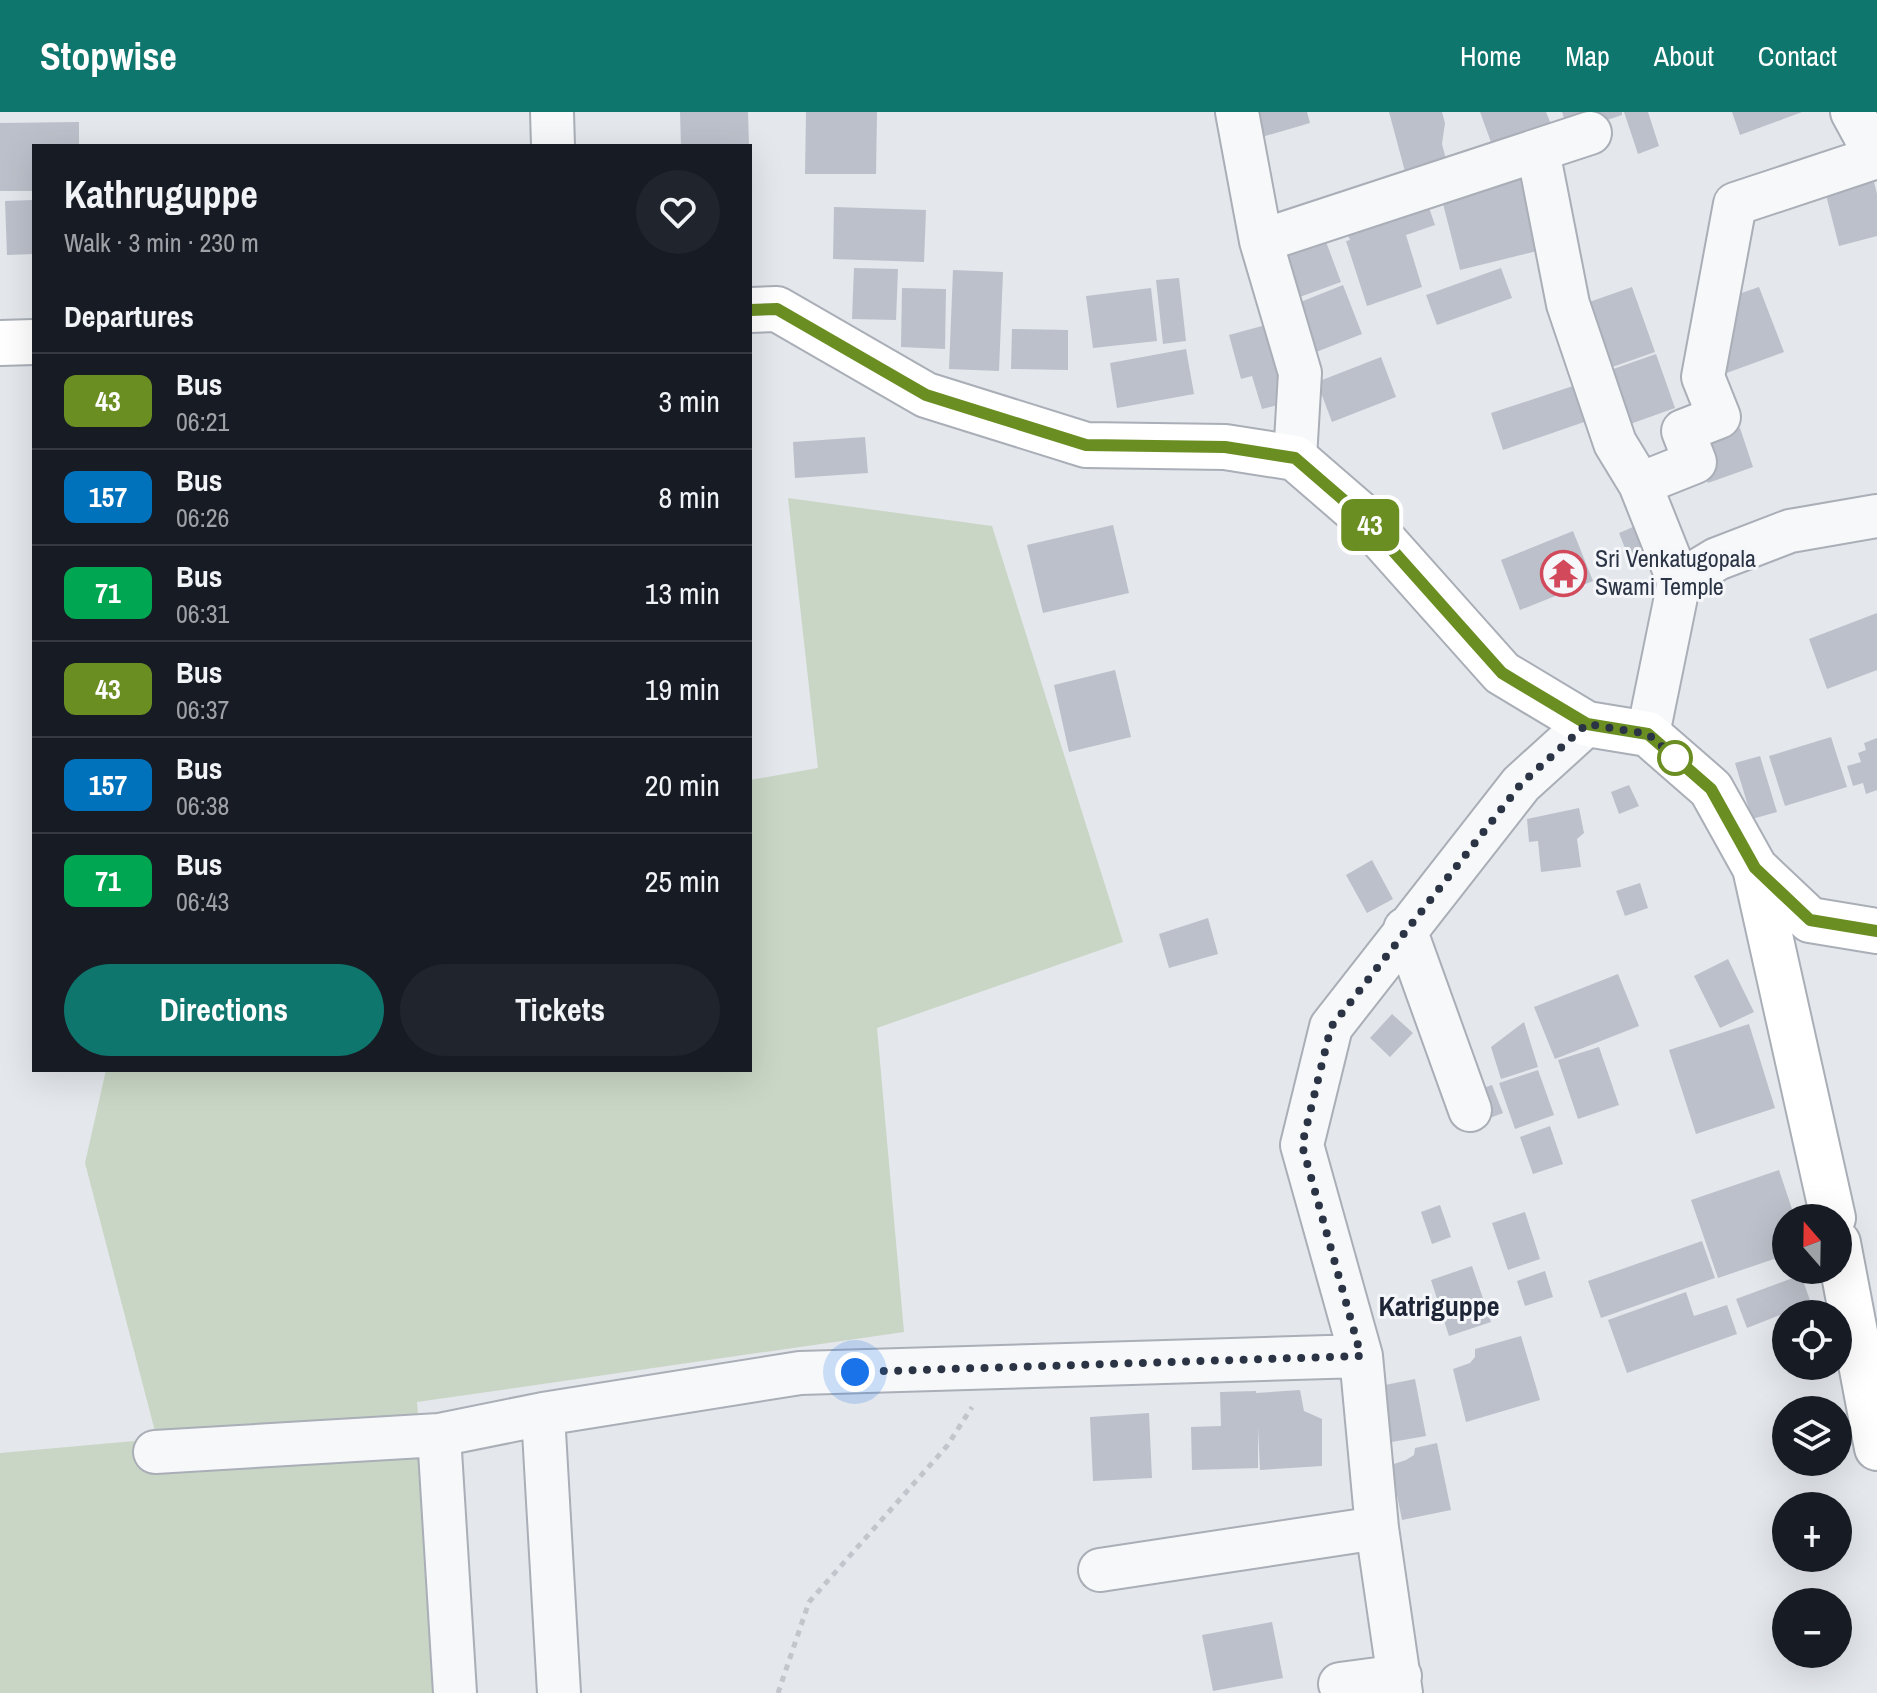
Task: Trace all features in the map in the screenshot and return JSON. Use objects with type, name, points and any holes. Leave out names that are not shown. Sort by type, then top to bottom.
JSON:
[{"type":"street","points":[[552,112],[553,144]]},
{"type":"street","points":[[1237,112],[1261,241],[1300,373],[1295,458]]},
{"type":"street","points":[[1640,484],[1695,462],[1683,431],[1719,417],[1703,377],[1735,204],[1877,158],[1852,112]]},
{"type":"street","points":[[1261,241],[1561,135],[1568,304],[1615,443],[1640,484],[1679,582],[1648,734]]},
{"type":"street","points":[[752,310],[777,309],[926,395],[1086,445],[1225,447],[1295,458],[1362,516],[1502,673],[1587,724],[1648,734],[1711,789],[1755,868],[1830,1204]]},
{"type":"street","points":[[0,343],[32,342]]},
{"type":"street","points":[[1679,582],[1717,559],[1790,531],[1877,516]]},
{"type":"street","points":[[1340,1684],[1400,1684],[1377,1528],[1361,1356],[1302,1145],[1331,1027],[1521,784],[1587,724]]},
{"type":"street","points":[[1755,868],[1810,920],[1874,928]]},
{"type":"street","points":[[1405,929],[1470,1110]]},
{"type":"street","points":[[1846,1284],[1877,1448]]},
{"type":"street","points":[[155,1452],[439,1435],[543,1414],[800,1373],[1361,1356]]},
{"type":"street","points":[[543,1414],[559,1693]]},
{"type":"street","points":[[439,1435],[455,1693]]},
{"type":"street","points":[[1100,1570],[1377,1528]]},
{"type":"path","points":[[778,1693],[809,1602],[947,1446],[995,1369]]},
{"type":"green space","points":[[788,498],[992,526],[1123,942],[877,1028],[904,1332],[417,1402],[441,1693],[0,1693],[0,1453],[157,1439],[85,1163],[106,1072],[752,1072],[752,780],[818,768]]},
{"type":"building","points":[[680,112],[748,112],[749,144],[681,144]]},
{"type":"building","points":[[806,112],[877,112],[876,174],[805,174]]},
{"type":"building","points":[[1248,112],[1307,112],[1310,123],[1255,139]]},
{"type":"building","points":[[1389,112],[1442,112],[1445,123],[1442,144],[1448,167],[1407,179]]},
{"type":"building","points":[[1480,112],[1546,112],[1551,124],[1492,145]]},
{"type":"building","points":[[1562,112],[1622,112],[1622,115],[1569,133]]},
{"type":"building","points":[[1624,112],[1648,112],[1659,146],[1638,154]]},
{"type":"building","points":[[1732,112],[1802,112],[1740,135]]},
{"type":"building","points":[[79,122],[79,144],[32,144],[32,191],[0,191],[0,123]]},
{"type":"building","points":[[1522,176],[1541,250],[1460,270],[1441,196]]},
{"type":"building","points":[[1874,182],[1877,236],[1839,246],[1826,195]]},
{"type":"building","points":[[1426,199],[1435,225],[1406,235],[1422,287],[1367,306],[1344,226]]},
{"type":"building","points":[[32,200],[32,254],[7,255],[5,201]]},
{"type":"building","points":[[834,207],[926,210],[924,262],[833,259]]},
{"type":"building","points":[[1325,239],[1341,282],[1286,302],[1270,258]]},
{"type":"building","points":[[854,268],[898,269],[896,320],[852,319]]},
{"type":"building","points":[[1501,268],[1512,298],[1437,325],[1426,295]]},
{"type":"building","points":[[953,270],[1003,272],[999,371],[949,369]]},
{"type":"building","points":[[1179,278],[1186,341],[1163,344],[1156,280]]},
{"type":"building","points":[[1343,285],[1362,334],[1306,356],[1288,307]]},
{"type":"building","points":[[1632,287],[1655,352],[1601,371],[1578,306]]},
{"type":"building","points":[[1759,287],[1784,352],[1724,374],[1730,297]]},
{"type":"building","points":[[902,288],[946,289],[945,349],[901,347]]},
{"type":"building","points":[[1151,288],[1157,341],[1093,348],[1086,296]]},
{"type":"building","points":[[1273,323],[1290,402],[1262,409],[1252,376],[1241,379],[1229,335]]},
{"type":"building","points":[[1012,329],[1068,330],[1068,370],[1011,369]]},
{"type":"building","points":[[1186,349],[1194,394],[1117,408],[1110,363]]},
{"type":"building","points":[[1656,354],[1675,408],[1619,428],[1599,374]]},
{"type":"building","points":[[1381,357],[1396,397],[1332,422],[1317,382]]},
{"type":"building","points":[[1579,384],[1590,420],[1503,450],[1491,413]]},
{"type":"building","points":[[1740,428],[1753,467],[1708,483],[1694,444]]},
{"type":"building","points":[[865,437],[868,473],[795,478],[793,442]]},
{"type":"building","points":[[1640,524],[1650,548],[1628,556],[1619,533]]},
{"type":"building","points":[[1113,525],[1129,593],[1043,613],[1027,545]]},
{"type":"building","points":[[1573,531],[1593,581],[1520,610],[1501,560]]},
{"type":"building","points":[[1877,613],[1877,670],[1827,689],[1809,639]]},
{"type":"building","points":[[1115,670],[1131,737],[1069,752],[1054,685]]},
{"type":"building","points":[[1831,737],[1847,787],[1785,806],[1769,756]]},
{"type":"building","points":[[1877,738],[1877,790],[1866,794],[1863,783],[1853,786],[1847,766],[1861,762],[1858,753],[1866,750],[1864,743]]},
{"type":"building","points":[[1760,756],[1777,812],[1752,819],[1735,763]]},
{"type":"building","points":[[1629,785],[1639,806],[1619,814],[1611,792]]},
{"type":"building","points":[[1579,808],[1584,833],[1577,839],[1581,867],[1541,872],[1538,841],[1529,842],[1527,819]]},
{"type":"building","points":[[1372,860],[1393,899],[1367,913],[1346,875]]},
{"type":"building","points":[[1640,883],[1648,908],[1625,916],[1616,891]]},
{"type":"building","points":[[1208,918],[1218,954],[1169,968],[1159,934]]},
{"type":"building","points":[[1728,959],[1754,1012],[1720,1028],[1694,976]]},
{"type":"building","points":[[1618,974],[1639,1026],[1555,1059],[1534,1007]]},
{"type":"building","points":[[1392,1014],[1413,1033],[1390,1057],[1370,1038]]},
{"type":"building","points":[[1524,1022],[1538,1067],[1501,1079],[1491,1047]]},
{"type":"building","points":[[1749,1024],[1775,1108],[1696,1134],[1669,1050]]},
{"type":"building","points":[[1599,1047],[1619,1105],[1578,1119],[1558,1060]]},
{"type":"building","points":[[1538,1070],[1554,1115],[1515,1129],[1499,1083]]},
{"type":"building","points":[[1492,1085],[1503,1113],[1487,1119],[1477,1090]]},
{"type":"building","points":[[1550,1126],[1563,1164],[1533,1174],[1520,1137]]},
{"type":"building","points":[[1779,1170],[1790,1204],[1772,1204],[1772,1260],[1718,1278],[1691,1200]]},
{"type":"building","points":[[1440,1205],[1451,1237],[1432,1244],[1421,1212]]},
{"type":"building","points":[[1525,1212],[1540,1259],[1508,1270],[1492,1223]]},
{"type":"building","points":[[1702,1241],[1715,1278],[1601,1318],[1588,1281]]},
{"type":"building","points":[[1472,1266],[1491,1322],[1449,1336],[1431,1280]]},
{"type":"building","points":[[1545,1271],[1553,1297],[1525,1306],[1517,1281]]},
{"type":"building","points":[[1777,1284],[1804,1284],[1810,1300],[1772,1300],[1772,1318],[1747,1328],[1736,1299]]},
{"type":"building","points":[[1686,1292],[1694,1316],[1727,1305],[1737,1334],[1627,1373],[1608,1320]]},
{"type":"building","points":[[1521,1336],[1540,1400],[1466,1422],[1453,1369],[1470,1363],[1475,1357],[1475,1349]]},
{"type":"building","points":[[1415,1379],[1426,1436],[1380,1444],[1370,1388]]},
{"type":"building","points":[[1300,1390],[1304,1411],[1322,1419],[1322,1466],[1260,1470],[1258,1427],[1258,1468],[1192,1470],[1191,1427],[1221,1426],[1220,1392]]},
{"type":"building","points":[[1149,1413],[1152,1478],[1093,1481],[1090,1417]]},
{"type":"building","points":[[1437,1443],[1451,1510],[1402,1520],[1391,1465],[1414,1455],[1415,1448]]},
{"type":"building","points":[[1272,1622],[1283,1678],[1213,1691],[1202,1635]]},
{"type":"bus line","name":"43","points":[[752,310],[777,309],[926,395],[1086,445],[1225,447],[1295,458],[1362,516],[1502,673],[1587,724],[1648,734],[1711,789],[1755,868],[1810,920],[1877,931]]},
{"type":"place","name":"Sri Venkatugopala Swami Temple","points":[[1564,573]]},
{"type":"district","name":"Katriguppe","points":[[1439,1306]]},
{"type":"route","points":[[855,1372],[1361,1356],[1302,1145],[1331,1027],[1521,784],[1587,724],[1648,734],[1675,758]]}]
